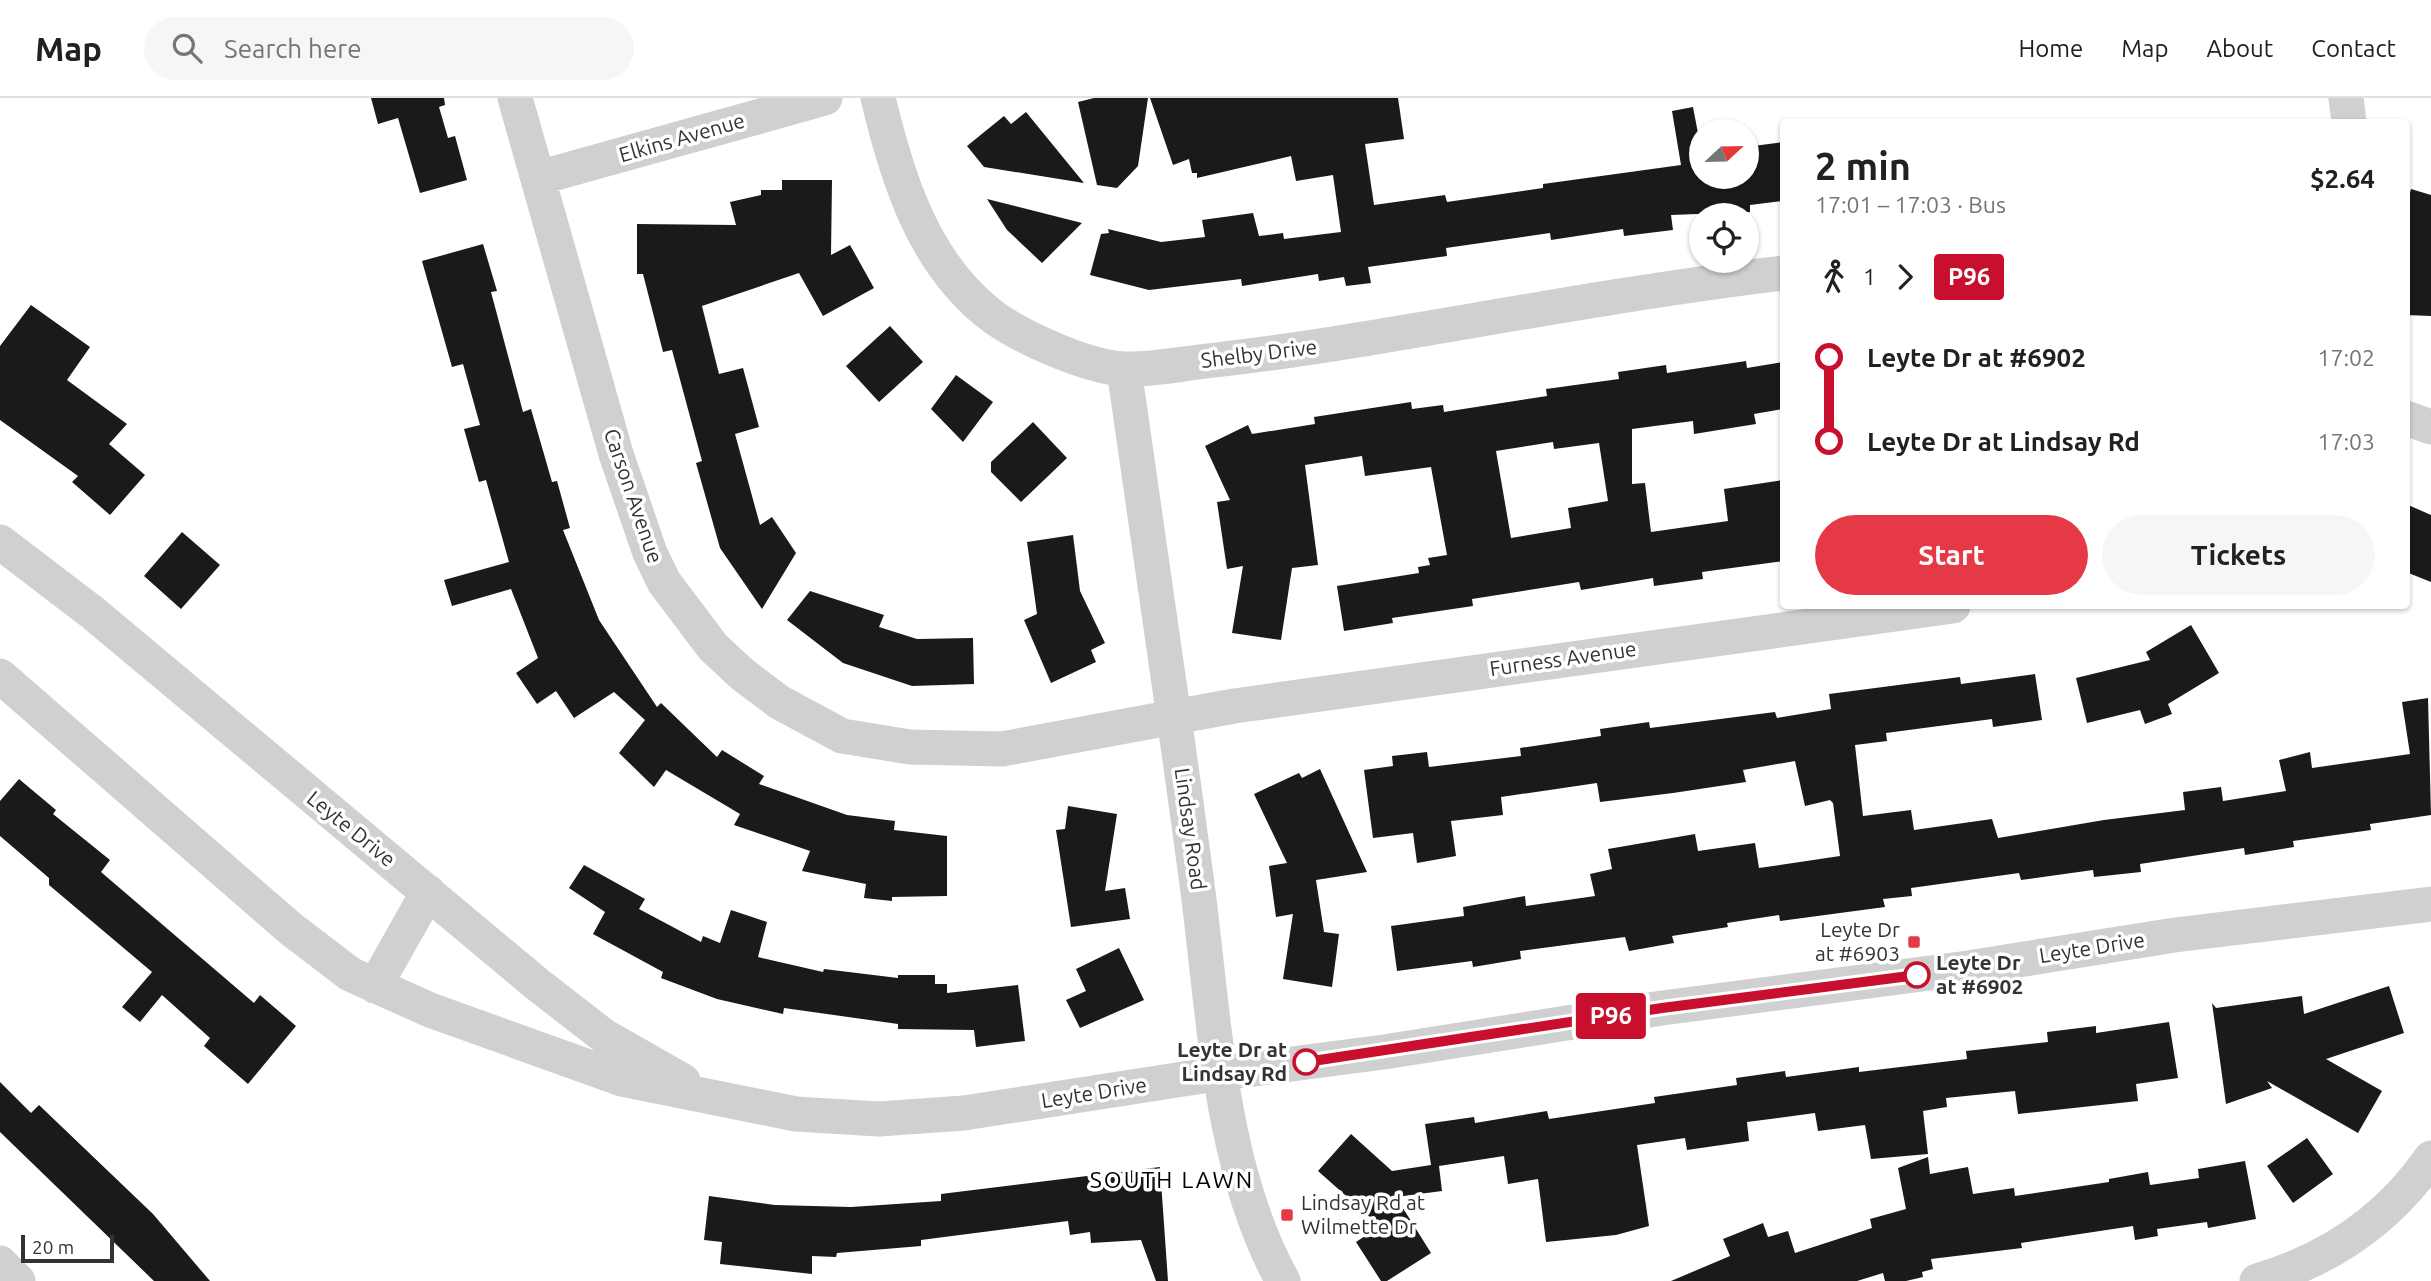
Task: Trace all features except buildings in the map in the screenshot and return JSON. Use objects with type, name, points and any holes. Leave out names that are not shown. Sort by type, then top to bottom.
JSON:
[{"type":"street","name":"Carson Avenue","points":[[515,98],[616,454],[650,554],[675,599],[713,647],[742,674],[779,702],[823,727],[842,736],[889,746],[1002,749],[1175,719]]},
{"type":"street","name":"Elkins Avenue","points":[[538,178],[825,98]]},
{"type":"street","name":"Shelby Drive","points":[[878,98],[895,163],[913,212],[936,254],[959,286],[988,313],[1007,325],[1072,354],[1124,369],[1287,352],[1780,274]]},
{"type":"street","points":[[2346,98],[2349,119]]},
{"type":"street","name":"Lindsay Road","points":[[1124,369],[1175,719],[1222,1073],[1247,1191],[1264,1243],[1283,1281]]},
{"type":"street","points":[[2410,419],[2431,427]]},
{"type":"street","name":"Leyte Drive","points":[[0,542],[93,613],[604,1037],[713,1098]]},
{"type":"street","name":"Furness Avenue","points":[[1175,719],[1234,706],[1931,609]]},
{"type":"street","name":"Leyte Drive","points":[[0,676],[291,929],[350,974],[516,1042],[610,1075],[796,1114],[879,1119],[964,1114],[1662,1008],[1968,968],[2175,935],[2431,904]]},
{"type":"street","points":[[375,986],[428,892]]},
{"type":"street","points":[[2257,1281],[2297,1268],[2325,1255],[2374,1222],[2417,1178],[2431,1158]]},
{"type":"street","points":[[0,1263],[18,1281]]},
{"type":"bus line","name":"P96","points":[[1306,1062],[1662,1008],[1917,975]]},
{"type":"place","name":"Leyte Dr at #6903","points":[[1914,942]]},
{"type":"place","name":"Leyte Dr at #6902","points":[[1917,975]]},
{"type":"place","name":"Leyte Dr at Lindsay Rd","points":[[1306,1062]]},
{"type":"place","name":"Lindsay Rd at Wilmette Dr","points":[[1287,1215]]},
{"type":"district","name":"SOUTH LAWN","points":[[1172,1180]]}]
